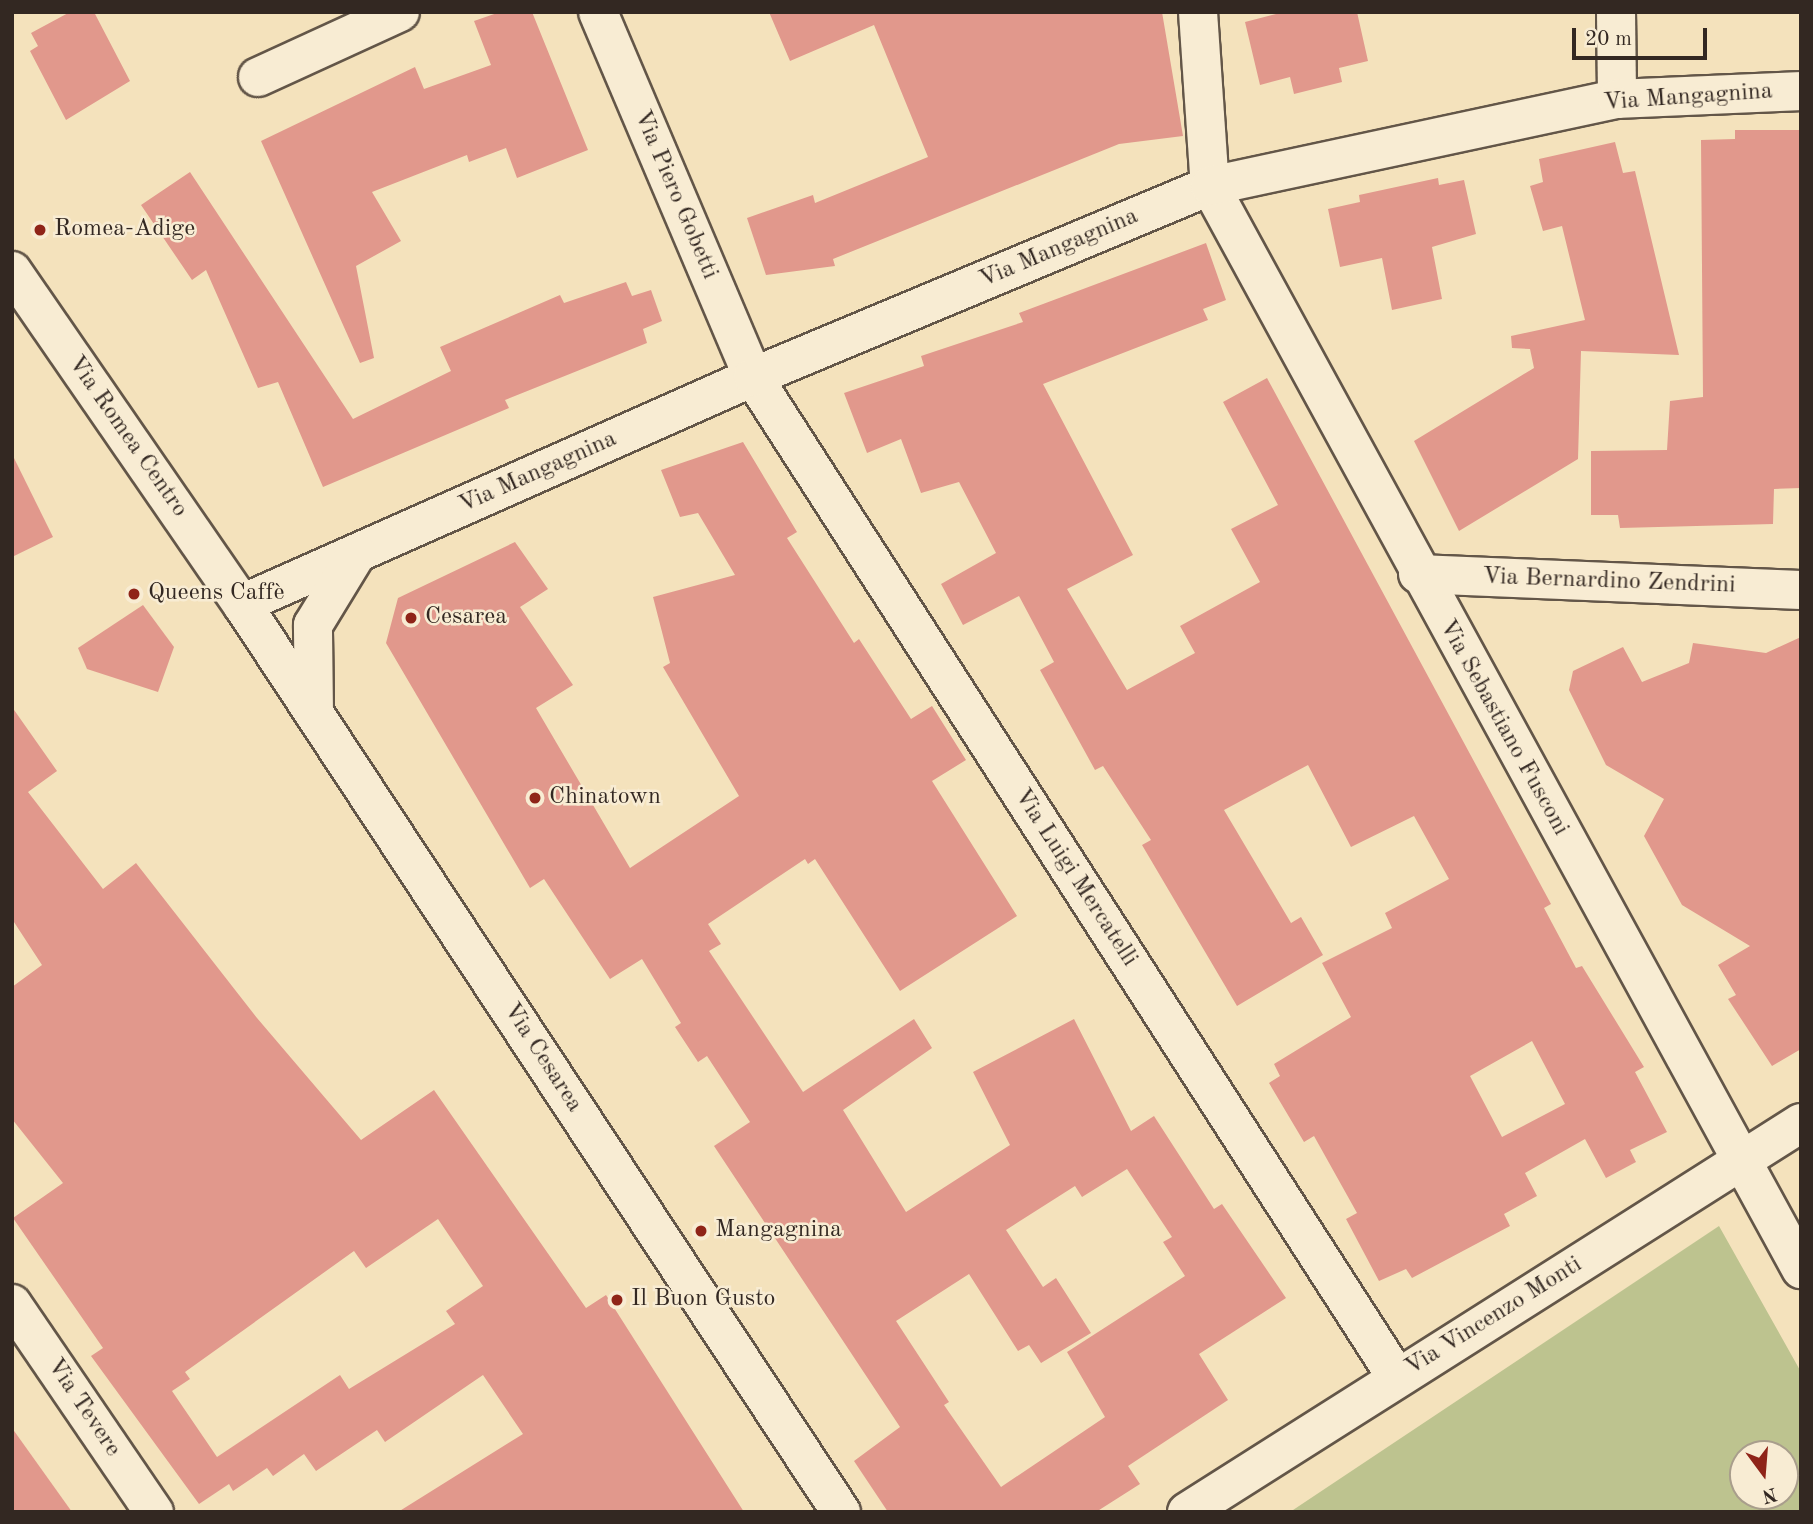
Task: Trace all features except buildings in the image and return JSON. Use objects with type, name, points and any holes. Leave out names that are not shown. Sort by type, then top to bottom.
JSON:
[{"type":"street","points":[[258,77],[400,12]]},
{"type":"street","name":"Via Piero Gobetti","points":[[598,12],[753,377]]},
{"type":"street","points":[[1198,12],[1210,186]]},
{"type":"street","points":[[1616,12],[1617,99]]},
{"type":"street","name":"Via Mangagnina","points":[[242,604],[753,377],[1210,186],[1617,99],[1801,91]]},
{"type":"street","name":"Via Sebastiano Fusconi","points":[[1210,186],[1418,574],[1801,1269]]},
{"type":"street","name":"Via Romea Centro","points":[[12,271],[242,604]]},
{"type":"street","name":"Via Luigi Mercatelli","points":[[753,377],[1397,1378]]},
{"type":"street","points":[[314,713],[313,625],[358,553]]},
{"type":"street","name":"Via Bernardino Zendrini","points":[[1418,574],[1801,590]]},
{"type":"street","name":"Via Cesarea","points":[[242,604],[841,1512]]},
{"type":"street","name":"Via Vincenzo Monti","points":[[1187,1512],[1801,1123]]},
{"type":"street","name":"Via Tevere","points":[[12,1304],[153,1512]]},
{"type":"green space","points":[[1719,1226],[1801,1372],[1801,1512],[1290,1512]]},
{"type":"place","name":"Romea-Adige","points":[[40,230]]},
{"type":"place","name":"Queens Caffè","points":[[134,594]]},
{"type":"place","name":"Cesarea","points":[[411,618]]},
{"type":"place","name":"Chinatown","points":[[535,798]]},
{"type":"place","name":"Mangagnina","points":[[701,1231]]},
{"type":"place","name":"Il Buon Gusto","points":[[617,1300]]}]
